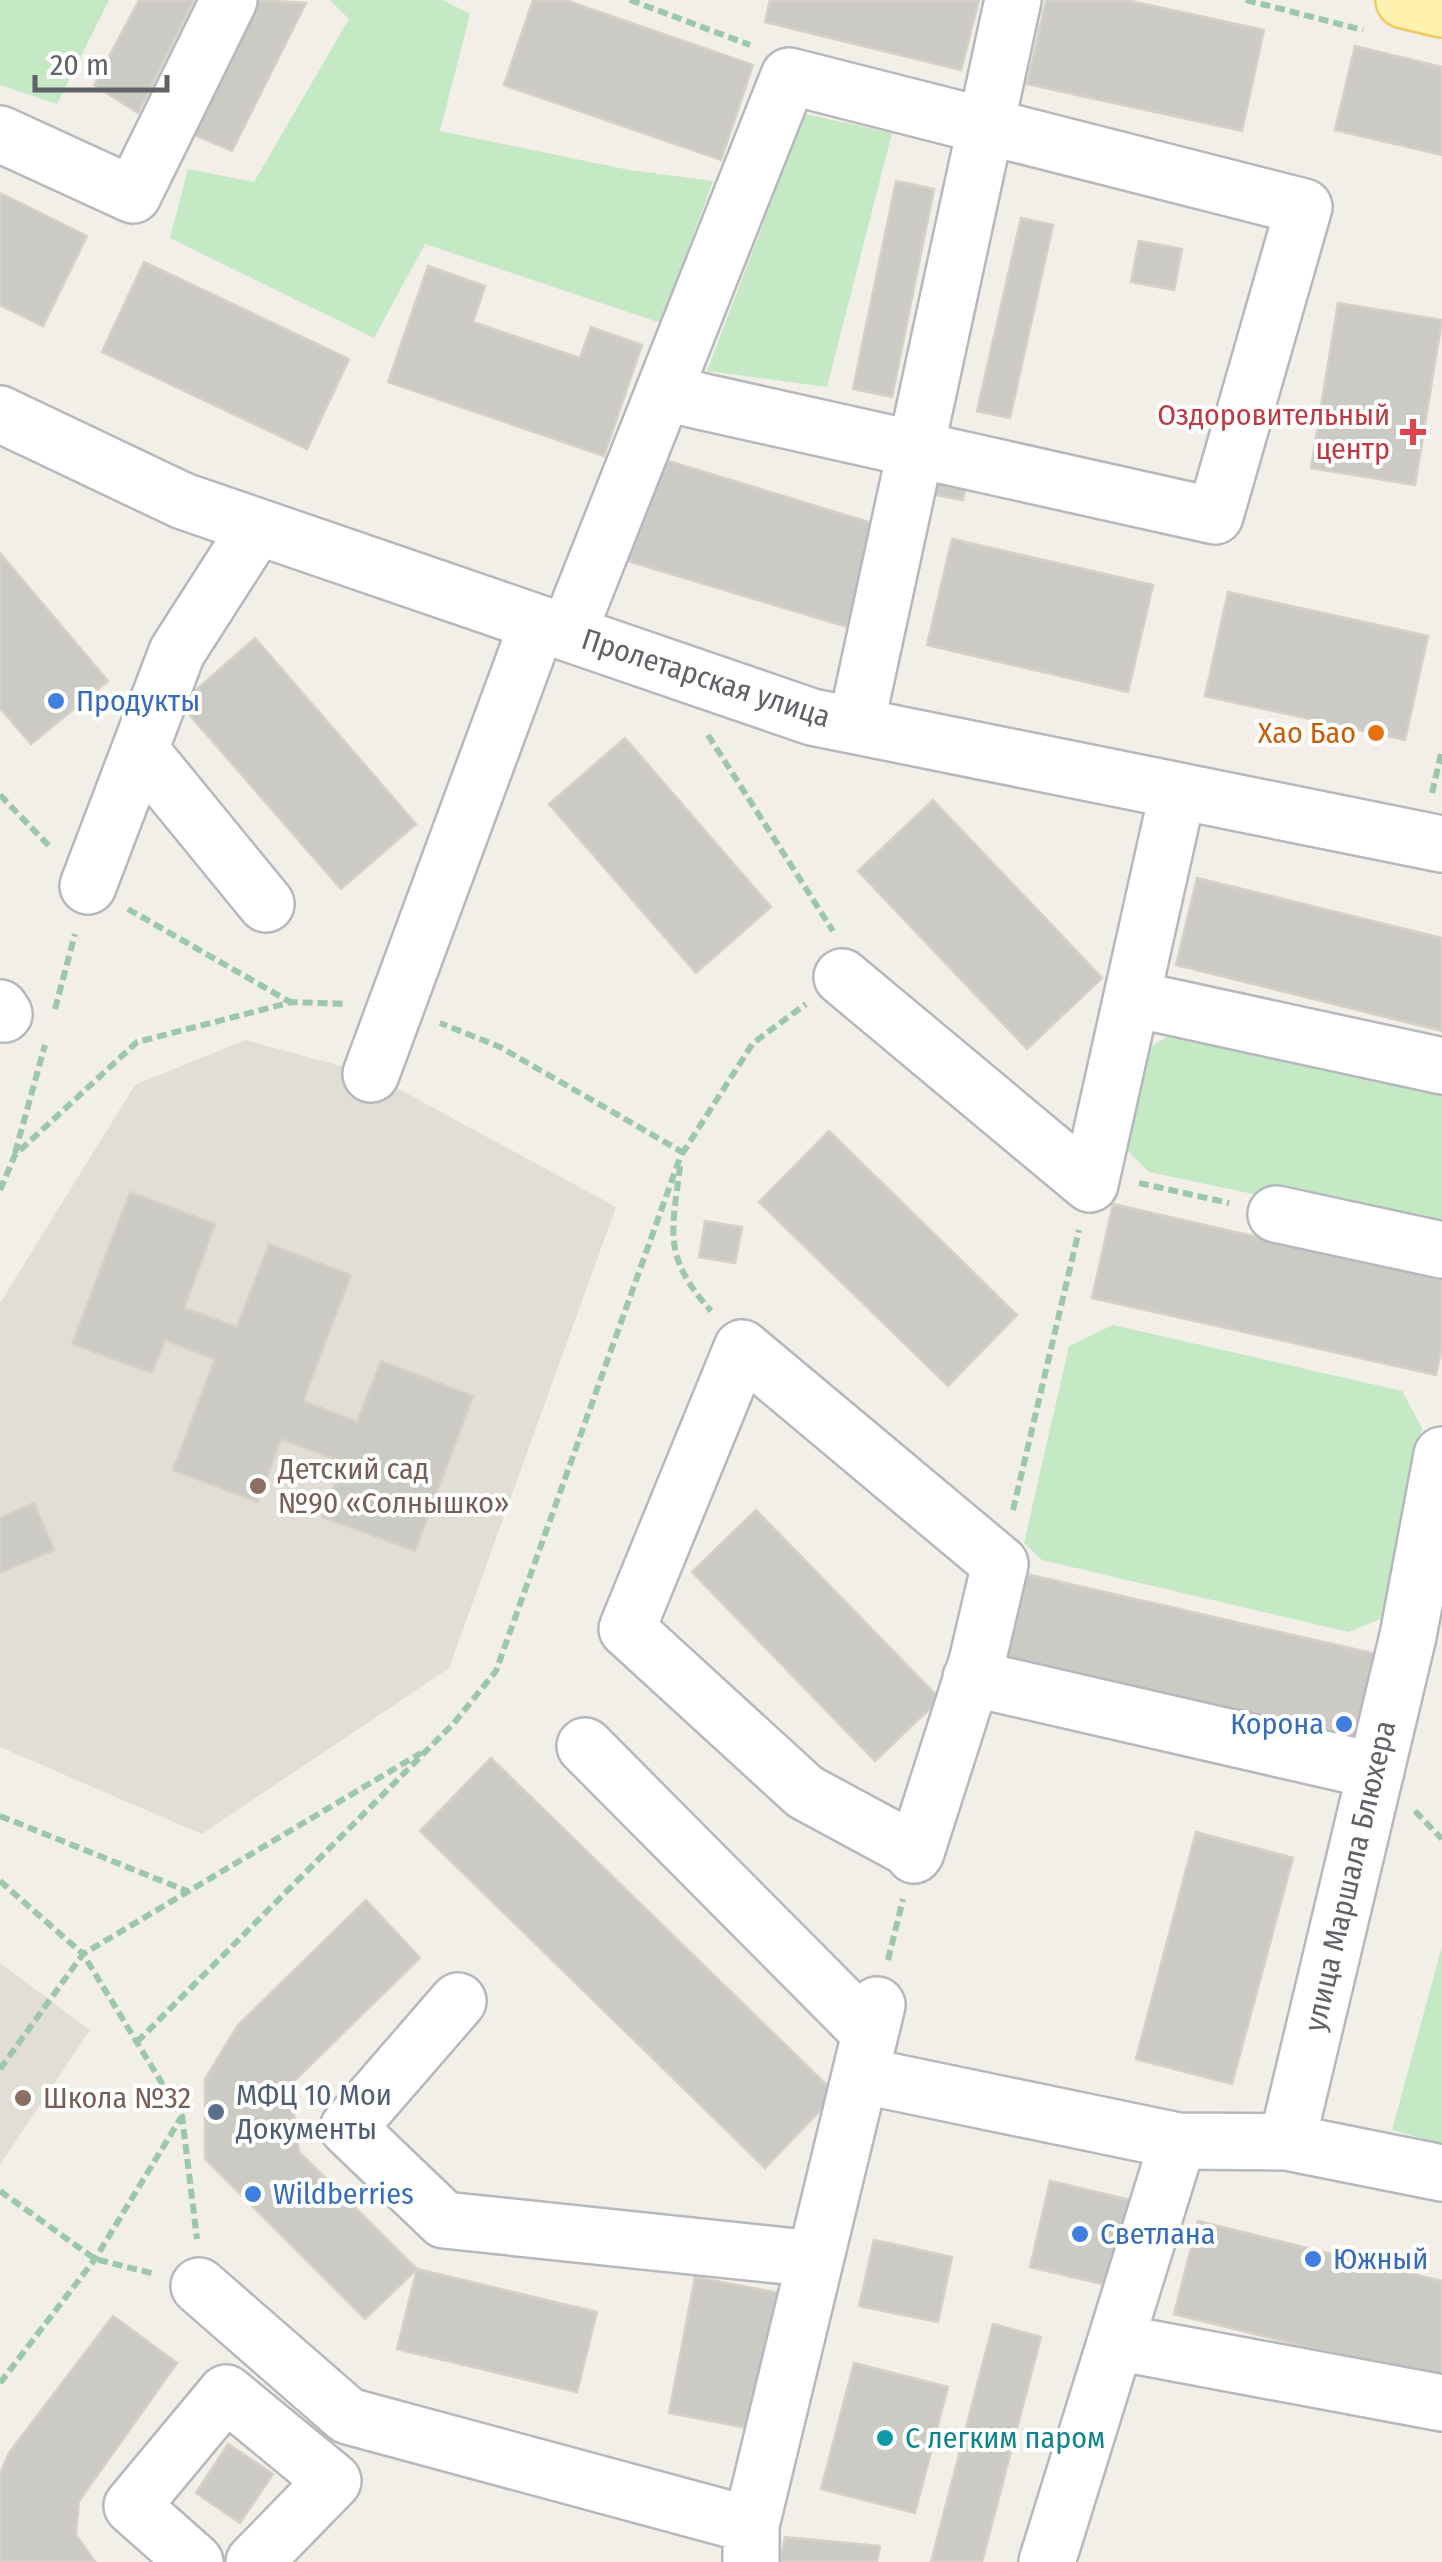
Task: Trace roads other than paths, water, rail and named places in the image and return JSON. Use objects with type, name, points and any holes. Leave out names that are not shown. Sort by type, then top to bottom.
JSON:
[{"type":"main road","points":[[1387,16],[1442,9]]},
{"type":"street","points":[[0,134],[132,195],[229,0]]},
{"type":"street","points":[[856,726],[1013,0]]},
{"type":"street","points":[[371,1074],[553,628],[664,392],[789,76],[1304,207],[1214,516],[664,392]]},
{"type":"street","name":"Пролетарская улица","points":[[0,414],[183,501],[812,717],[1442,844]]},
{"type":"street","points":[[88,886],[178,652],[258,527]]},
{"type":"street","points":[[140,750],[266,904]]},
{"type":"street","points":[[842,977],[1090,1184],[1178,791]]},
{"type":"street","points":[[1134,999],[1442,1066]]},
{"type":"street","points":[[1276,1214],[1442,1250]]},
{"type":"street","points":[[742,1348],[1000,1564],[972,1678],[915,1853],[806,1792],[627,1629],[742,1348]]},
{"type":"street","name":"улица Маршала Блюхера","points":[[1287,2142],[1376,1772],[1425,1640],[1442,1454]]},
{"type":"street","points":[[972,1678],[1376,1772]]},
{"type":"street","points":[[585,1746],[869,2038],[1178,2141],[1287,2142],[1442,2173]]},
{"type":"street","points":[[458,2001],[348,2128],[444,2220],[816,2260]]},
{"type":"street","points":[[200,2286],[348,2416],[751,2544],[869,2038]]},
{"type":"street","points":[[1047,2562],[1178,2141]]},
{"type":"street","points":[[1116,2342],[1442,2402]]},
{"type":"street","points":[[195,2562],[132,2506],[226,2393],[333,2481],[254,2562]]},
{"type":"place","name":"Оздоровительный центр","points":[[1413,432]]},
{"type":"place","name":"Продукты","points":[[56,701]]},
{"type":"place","name":"Хао Бао","points":[[1376,733]]},
{"type":"place","name":"Детский сад №90 «Солнышко»","points":[[258,1486]]},
{"type":"place","name":"Корона","points":[[1344,1724]]},
{"type":"place","name":"Школа №32","points":[[23,2098]]},
{"type":"place","name":"МФЦ 10 Мои Документы","points":[[216,2112]]},
{"type":"place","name":"Wildberries","points":[[253,2194]]},
{"type":"place","name":"Светлана","points":[[1080,2234]]},
{"type":"place","name":"Южный","points":[[1313,2259]]},
{"type":"place","name":"С легким паром","points":[[885,2438]]}]
